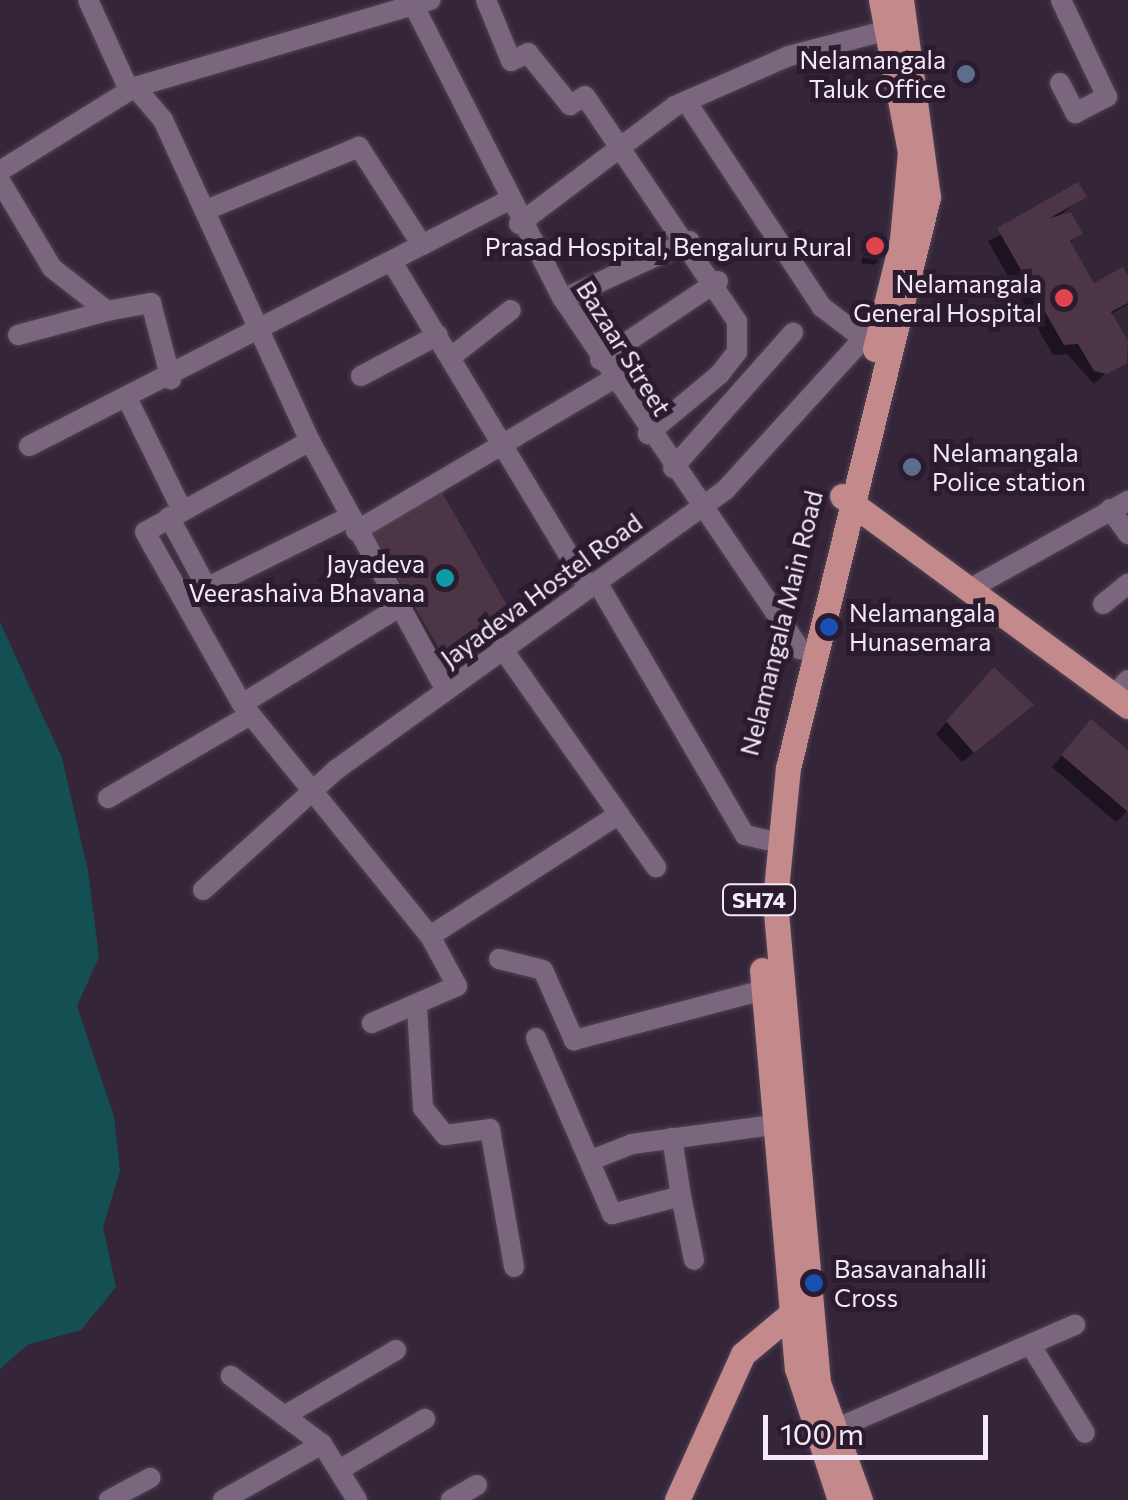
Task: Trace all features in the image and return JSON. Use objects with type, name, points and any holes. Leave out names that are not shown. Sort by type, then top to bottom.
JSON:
[{"type":"main road","name":"Nelamangala Main Road","points":[[781,1124],[766,840],[800,649],[850,491],[910,152],[880,0]]},
{"type":"main road","points":[[901,0],[928,197],[850,491],[1127,690]]},
{"type":"main road","name":"SH74","points":[[772,987],[775,900],[788,768],[850,491]]},
{"type":"main road","name":"SH74","points":[[781,1124],[798,1307]]},
{"type":"main road","points":[[798,1307],[832,1430],[860,1500]]},
{"type":"main road","points":[[677,1500],[744,1354],[798,1307]]},
{"type":"main road","points":[[798,1307],[797,1368],[840,1500]]},
{"type":"street","points":[[88,0],[132,88],[164,120],[258,334],[310,440],[396,609],[445,689]]},
{"type":"street","points":[[486,0],[511,60],[528,53],[570,105],[584,96],[718,282],[737,320],[736,352],[648,434]]},
{"type":"street","points":[[1060,82],[1074,113],[1107,97],[1061,0]]},
{"type":"street","points":[[106,311],[52,268],[1,169],[132,88],[418,1]]},
{"type":"street","name":"Bazaar Street","points":[[418,1],[507,200],[563,299],[648,434],[800,649]]},
{"type":"street","points":[[519,224],[686,101],[789,56],[888,30]]},
{"type":"street","points":[[686,101],[822,306],[864,339]]},
{"type":"street","points":[[206,210],[359,147],[422,244]]},
{"type":"street","points":[[29,446],[129,402],[507,200]]},
{"type":"street","points":[[563,299],[689,241]]},
{"type":"street","points":[[392,262],[501,448],[593,585],[746,835],[766,840]]},
{"type":"street","points":[[600,360],[718,282]]},
{"type":"street","points":[[18,335],[151,303],[171,378]]},
{"type":"street","name":"Jayadeva Hostel Road","points":[[203,890],[320,792],[338,769],[703,507],[864,339],[884,308]]},
{"type":"street","points":[[451,357],[511,310]]},
{"type":"street","points":[[674,468],[792,333]]},
{"type":"street","points":[[361,376],[438,336]]},
{"type":"street","points":[[186,598],[352,524],[501,448],[613,379]]},
{"type":"street","points":[[129,402],[206,588]]},
{"type":"street","points":[[310,440],[144,532],[186,598],[246,709],[320,792],[430,936],[457,986],[372,1023]]},
{"type":"street","points":[[981,582],[1119,505],[1128,534]]},
{"type":"street","points":[[1103,604],[1128,584]]},
{"type":"street","points":[[108,798],[396,609]]},
{"type":"street","points":[[502,648],[656,867]]},
{"type":"street","points":[[430,936],[619,814]]},
{"type":"street","points":[[499,959],[543,970],[574,1040],[772,987]]},
{"type":"street","points":[[416,1007],[423,1108],[445,1135],[490,1129],[514,1266]]},
{"type":"street","points":[[536,1038],[594,1159],[616,1216],[681,1196]]},
{"type":"street","points":[[594,1159],[672,1138],[781,1124]]},
{"type":"street","points":[[672,1138],[694,1260]]},
{"type":"street","points":[[832,1430],[1075,1326]]},
{"type":"street","points":[[1031,1346],[1085,1433]]},
{"type":"street","points":[[284,1416],[396,1350]]},
{"type":"street","points":[[231,1376],[322,1444],[341,1469],[356,1500]]},
{"type":"street","points":[[341,1469],[425,1419]]},
{"type":"street","points":[[223,1500],[322,1444]]},
{"type":"street","points":[[109,1500],[150,1478]]},
{"type":"street","points":[[452,1500],[477,1484]]},
{"type":"shaded area","points":[[0,622],[62,758],[88,871],[99,957],[77,1006],[114,1116],[120,1171],[103,1227],[116,1287],[81,1330],[27,1345],[0,1369]]},
{"type":"building","points":[[1078,182],[1087,197],[1050,218],[1071,212],[1083,234],[1070,241],[1094,283],[1123,267],[1128,276],[1128,303],[1111,312],[1128,341],[1127,363],[1107,374],[1094,371],[1078,344],[1064,345],[997,228]]},
{"type":"building","points":[[869,235],[885,238],[880,261],[865,258]]},
{"type":"building","name":"Jayadeva Veerashaiva Bhavana","points":[[440,489],[518,624],[448,665],[370,530]]},
{"type":"building","points":[[994,667],[1034,705],[974,753],[946,721]]},
{"type":"building","points":[[1091,719],[1128,750],[1128,812],[1061,755]]},
{"type":"place","name":"Nelamangala Taluk Office","points":[[966,74]]},
{"type":"place","name":"Prasad Hospital, Bengaluru Rural","points":[[875,246]]},
{"type":"place","name":"Nelamangala General Hospital","points":[[1064,298]]},
{"type":"place","name":"Nelamangala Police station","points":[[912,467]]},
{"type":"place","name":"Jayadeva Veerashaiva Bhavana","points":[[445,578]]},
{"type":"place","name":"Nelamangala Hunasemara","points":[[829,627]]},
{"type":"place","name":"Basavanahalli Cross","points":[[814,1283]]}]
